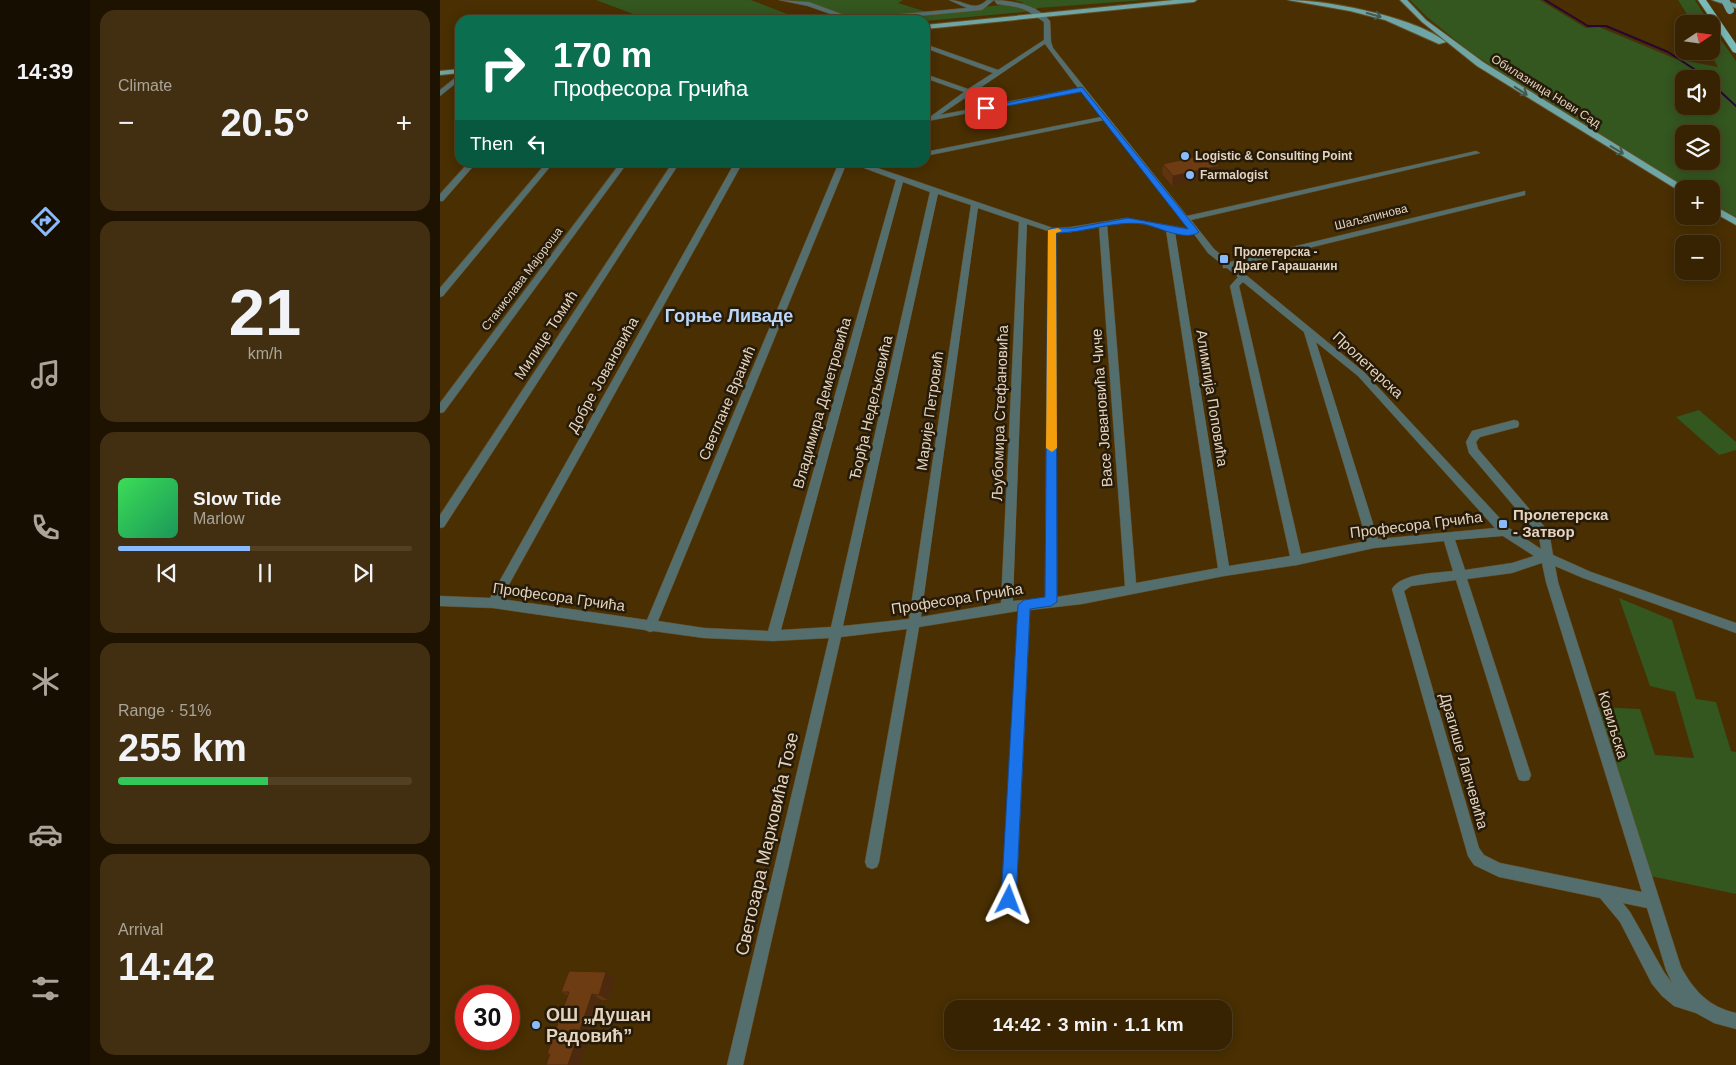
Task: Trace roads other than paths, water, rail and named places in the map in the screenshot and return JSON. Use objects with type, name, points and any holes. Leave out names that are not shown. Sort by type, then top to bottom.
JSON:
[{"type":"highway","points":[[1702,0],[1736,50]]},
{"type":"highway","points":[[1715,2],[1736,35]]},
{"type":"main road","points":[[930,26],[1168,0]]},
{"type":"main road","points":[[930,23],[1192,0]]},
{"type":"main road","points":[[1291,0],[1343,8],[1395,22],[1429,35],[1480,64]]},
{"type":"main road","name":"Обилазница Нови Сад","points":[[1403,0],[1433,28],[1480,64],[1675,184]]},
{"type":"main road","points":[[1725,0],[1733,8],[1736,18]]},
{"type":"main road","points":[[1715,2],[1733,8]]},
{"type":"main road","points":[[440,69],[455,68]]},
{"type":"main road","points":[[440,73],[455,76]]},
{"type":"main road","points":[[1720,212],[1736,222]]},
{"type":"street","points":[[782,0],[809,4],[838,15]]},
{"type":"street","points":[[952,0],[979,8]]},
{"type":"street","points":[[979,8],[991,0]]},
{"type":"street","points":[[997,0],[999,3],[1009,2],[1038,14]]},
{"type":"street","points":[[908,15],[979,8],[1009,2]]},
{"type":"street","name":"Пролетерска","points":[[1038,14],[1047,22],[1047,39],[1082,90],[1195,232],[1226,266],[1368,381],[1505,530],[1520,543],[1587,575],[1736,628]]},
{"type":"street","points":[[930,118],[1047,39]]},
{"type":"street","points":[[930,48],[999,73]]},
{"type":"street","points":[[440,81],[455,78]]},
{"type":"street","points":[[930,78],[969,92]]},
{"type":"street","points":[[440,94],[455,81]]},
{"type":"street","points":[[930,119],[1082,90]]},
{"type":"street","points":[[930,153],[1105,118]]},
{"type":"street","points":[[1185,219],[1476,154]]},
{"type":"street","points":[[440,199],[469,167]]},
{"type":"street","points":[[440,294],[547,167]]},
{"type":"street","name":"Станислава Мајороша","points":[[440,410],[621,167]]},
{"type":"street","name":"Милице Томић","points":[[440,524],[674,167]]},
{"type":"street","name":"Добре Јовановића","points":[[493,603],[736,167]]},
{"type":"street","name":"Светлане Вранић","points":[[650,627],[841,167]]},
{"type":"street","points":[[868,167],[1052,230],[1073,230],[1128,220],[1195,232]]},
{"type":"street","name":"Владимира Деметровића","points":[[773,636],[900,178]]},
{"type":"street","name":"Ђорђа Недељковића","points":[[836,632],[934,190]]},
{"type":"street","name":"Шаљапинова","points":[[1226,266],[1522,193]]},
{"type":"street","name":"Марије Петровић","points":[[872,862],[914,623],[975,203]]},
{"type":"street","name":"Љубомира Стефановића","points":[[1007,607],[1024,221]]},
{"type":"street","name":"Васе Јовановића Чиче","points":[[1103,224],[1131,590]]},
{"type":"street","name":"Алимпија Поповића","points":[[1170,229],[1224,571]]},
{"type":"street","points":[[1051,602],[1052,230]]},
{"type":"street","points":[[1242,278],[1234,286],[1297,560]]},
{"type":"street","points":[[1308,331],[1374,544]]},
{"type":"street","name":"Ковиљска","points":[[1514,424],[1476,434],[1471,442],[1473,450],[1546,535],[1547,557],[1552,582],[1651,901],[1674,970],[1686,994],[1702,1008]]},
{"type":"street","name":"Професора Грчића","points":[[440,601],[493,603],[650,627],[704,633],[773,636],[836,632],[914,623],[1007,607],[1082,599],[1374,544],[1505,530]]},
{"type":"street","points":[[1448,536],[1524,775]]},
{"type":"street","points":[[1462,576],[1512,568],[1547,557]]},
{"type":"street","name":"Драгише Лапчевића","points":[[1462,576],[1408,582],[1398,588],[1473,851],[1479,860],[1486,865],[1559,884],[1651,901]]},
{"type":"street","points":[[1009,900],[1024,605]]},
{"type":"street","name":"Светозара Марковића Тозе","points":[[735,1065],[836,632]]},
{"type":"street","points":[[1605,892],[1625,918],[1658,978],[1668,990],[1680,1000],[1726,1019],[1736,1021]]},
{"type":"waterway","points":[[1545,0],[1588,26],[1606,26],[1668,52],[1694,69]]},
{"type":"waterway","points":[[1720,91],[1736,106]]},
{"type":"place","name":"Logistic & Consulting Point","points":[[1185,156]]},
{"type":"place","name":"Farmalogist","points":[[1190,175]]},
{"type":"place","name":"Пролетерска - Драге Гарашанин","points":[[1224,259]]},
{"type":"place","name":"Пролетерска - Затвор","points":[[1503,524]]},
{"type":"place","name":"ОШ „Душан Радовић”","points":[[536,1025]]},
{"type":"district","name":"Горње Ливаде","points":[[729,316]]}]
